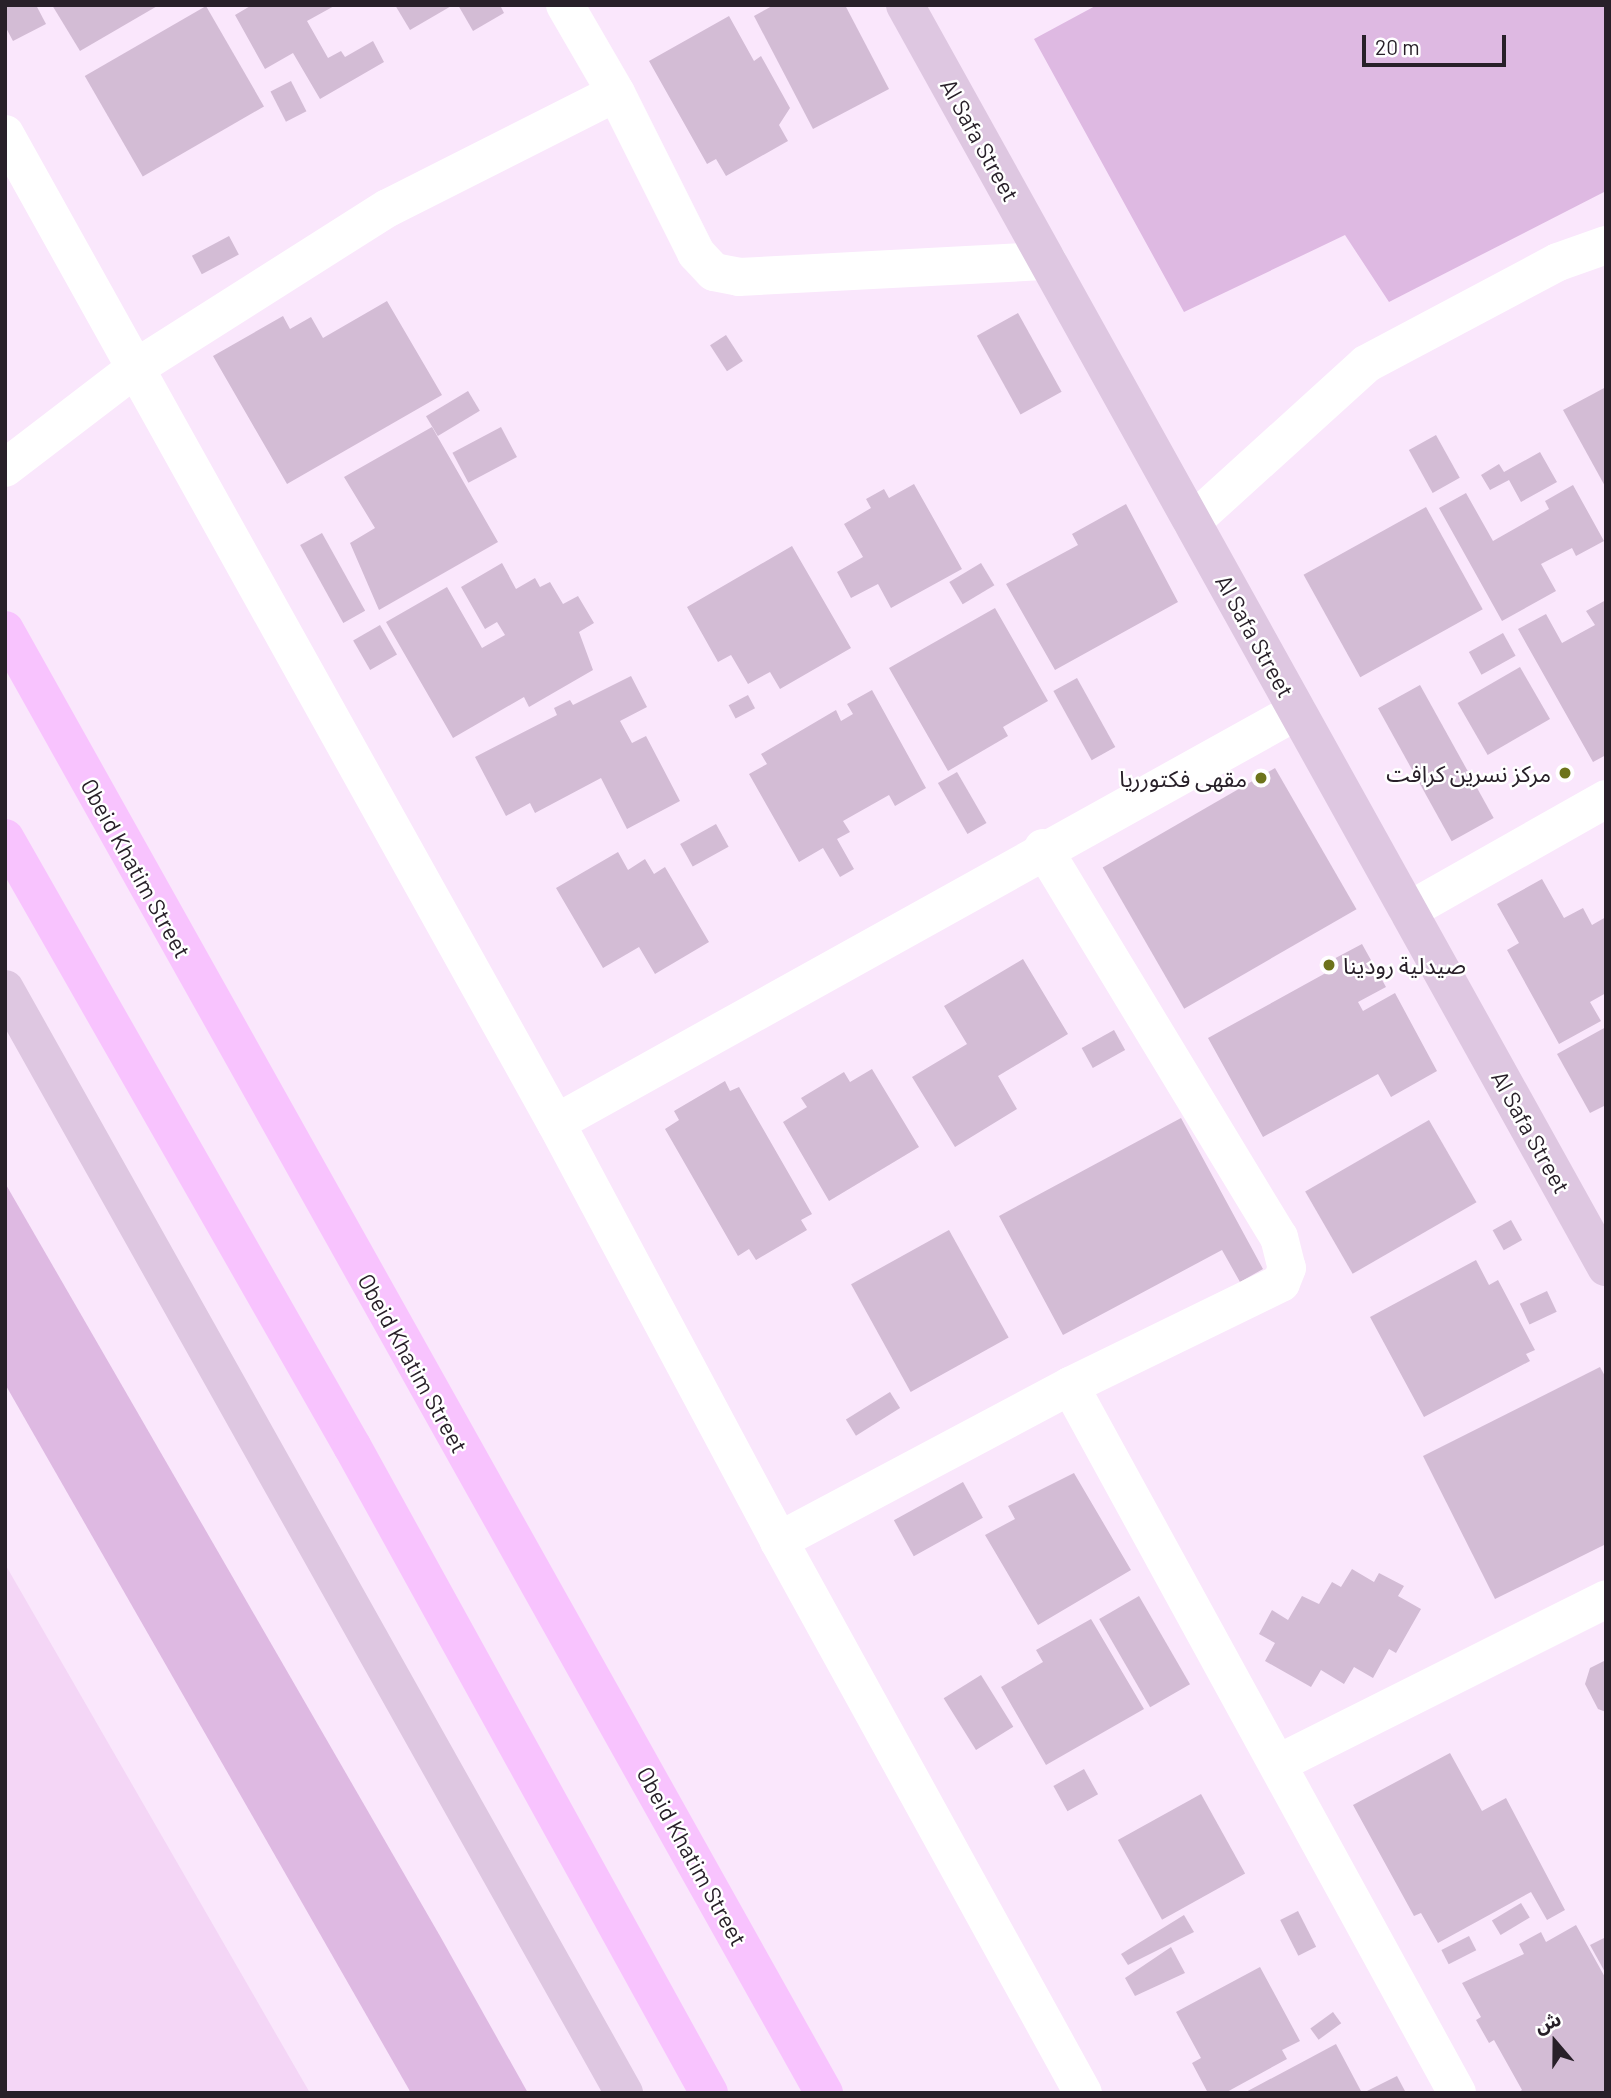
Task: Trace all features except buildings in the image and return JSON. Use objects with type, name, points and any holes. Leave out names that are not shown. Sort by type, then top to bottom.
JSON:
[{"type":"main road","name":"Obeid Khatim Street","points":[[5,630],[824,2093]]},
{"type":"main road","points":[[5,838],[352,1446],[709,2093]]},
{"type":"street","points":[[565,5],[616,93],[696,253],[714,272],[739,277],[1048,261]]},
{"type":"street","name":"Al Safa Street","points":[[905,5],[1408,911],[1602,1250]]},
{"type":"street","points":[[5,468],[137,367],[388,208],[616,93]]},
{"type":"street","points":[[5,134],[556,1124],[779,1541],[1083,2093]]},
{"type":"street","points":[[1192,522],[1366,364],[1558,262],[1606,245]]},
{"type":"street","points":[[556,1124],[1043,848],[1297,711]]},
{"type":"street","points":[[1408,911],[1606,799]]},
{"type":"street","points":[[779,1541],[1070,1386],[1281,1283],[1287,1268],[1279,1237],[1043,848]]},
{"type":"street","points":[[5,989],[624,2093]]},
{"type":"street","points":[[1070,1386],[1279,1763],[1457,2093]]},
{"type":"street","points":[[1279,1763],[1606,1599]]},
{"type":"shaded area","points":[[1097,5],[1606,5],[1606,191],[1389,302],[1345,235],[1184,312],[1034,39]]},
{"type":"shaded area","points":[[5,1183],[528,2093],[411,2093],[5,1384]]},
{"type":"shaded area","points":[[5,1564],[310,2093],[5,2093]]},
{"type":"place","name":"مركز نسرين كرافت","points":[[1565,773]]},
{"type":"place","name":"مقهى فكتورريا","points":[[1261,778]]},
{"type":"place","name":"صيدلية رودينا","points":[[1329,965]]}]
